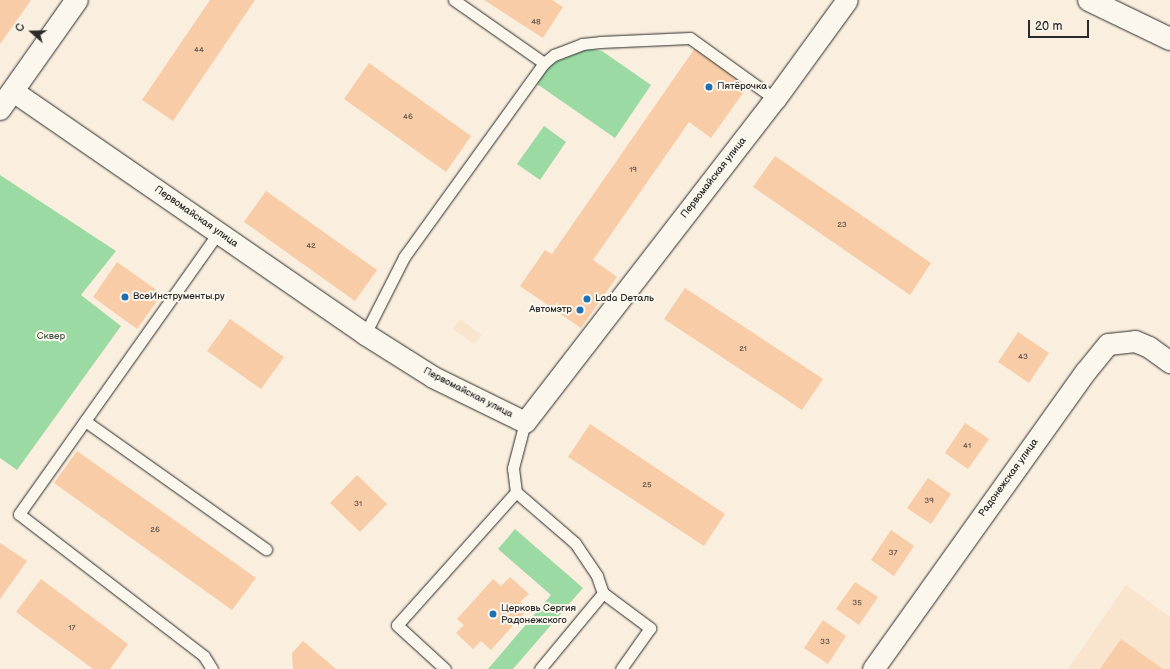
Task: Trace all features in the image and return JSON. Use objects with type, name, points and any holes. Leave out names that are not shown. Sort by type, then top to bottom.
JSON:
[{"type":"street","points":[[0,109],[77,0]]},
{"type":"street","name":"Первомайская улица","points":[[13,91],[365,334],[433,377],[525,422],[775,99],[847,0]]},
{"type":"street","points":[[1088,0],[1170,39]]},
{"type":"street","name":"Радонежская улица","points":[[873,669],[1085,372],[1108,344],[1134,341],[1149,347],[1170,362]]},
{"type":"lane","points":[[454,0],[544,63]]},
{"type":"lane","points":[[365,334],[404,257],[544,63],[554,55],[582,44],[690,38],[775,99]]},
{"type":"lane","points":[[212,669],[204,656],[19,514],[219,232]]},
{"type":"lane","points":[[85,421],[266,549]]},
{"type":"lane","points":[[525,422],[513,468],[516,492],[575,543],[597,576],[603,593],[650,628],[621,669]]},
{"type":"lane","points":[[445,669],[397,625],[516,492]]},
{"type":"lane","points":[[540,669],[603,593]]},
{"type":"shaded area","points":[[460,319],[482,335],[474,344],[453,329]]},
{"type":"shaded area","points":[[1126,585],[1170,617],[1170,669],[1068,669]]},
{"type":"green space","points":[[586,48],[602,51],[651,85],[615,138],[537,84],[552,62]]},
{"type":"green space","points":[[544,126],[566,142],[540,180],[517,164]]},
{"type":"green space","name":"Сквер","points":[[0,175],[116,251],[81,295],[121,326],[17,470],[0,458]]},
{"type":"green space","points":[[515,529],[583,588],[513,669],[488,669],[551,595],[498,549]]},
{"type":"building","points":[[0,0],[31,0],[0,44]]},
{"type":"building","points":[[210,0],[255,0],[173,121],[142,100]]},
{"type":"building","points":[[484,0],[552,0],[563,7],[543,38]]},
{"type":"building","points":[[695,48],[748,86],[711,138],[689,122],[593,260],[617,277],[581,328],[520,286],[545,250],[552,254]]},
{"type":"building","points":[[369,63],[471,136],[446,172],[344,99]]},
{"type":"building","points":[[775,156],[931,263],[910,295],[753,187]]},
{"type":"building","points":[[266,191],[377,270],[355,301],[244,222]]},
{"type":"building","points":[[117,262],[162,294],[137,329],[93,297]]},
{"type":"building","points":[[685,288],[823,379],[802,410],[664,319]]},
{"type":"building","points":[[230,319],[284,357],[261,389],[207,351]]},
{"type":"building","points":[[1018,332],[1049,353],[1029,383],[998,362]]},
{"type":"building","points":[[965,423],[989,439],[968,469],[945,453]]},
{"type":"building","points":[[590,424],[725,514],[704,546],[568,457]]},
{"type":"building","points":[[77,451],[256,578],[232,610],[54,483]]},
{"type":"building","points":[[357,475],[387,504],[360,532],[330,503]]},
{"type":"building","points":[[928,478],[951,494],[931,524],[907,508]]},
{"type":"building","points":[[891,530],[914,546],[894,576],[871,560]]},
{"type":"building","points":[[0,543],[27,561],[0,599]]},
{"type":"building","name":"Церковь Сергия Радонежского","points":[[510,577],[529,594],[520,602],[528,609],[491,650],[481,641],[473,649],[456,633],[464,625],[457,619],[493,579],[501,586]]},
{"type":"building","points":[[41,579],[128,644],[110,669],[93,669],[16,612]]},
{"type":"building","points":[[855,582],[878,597],[859,625],[836,609]]},
{"type":"building","points":[[823,620],[846,636],[828,664],[804,648]]},
{"type":"building","points":[[1121,639],[1163,669],[1100,669]]},
{"type":"building","points":[[303,641],[336,669],[293,669],[292,653]]},
{"type":"place","name":"Пятёрочка","points":[[709,87]]},
{"type":"place","name":"ВсеИнструменты.ру","points":[[125,297]]},
{"type":"place","name":"Lada Dеталь","points":[[587,299]]},
{"type":"place","name":"Автомэтр","points":[[580,310]]},
{"type":"place","name":"Церковь Сергия Радонежского","points":[[493,614]]}]
